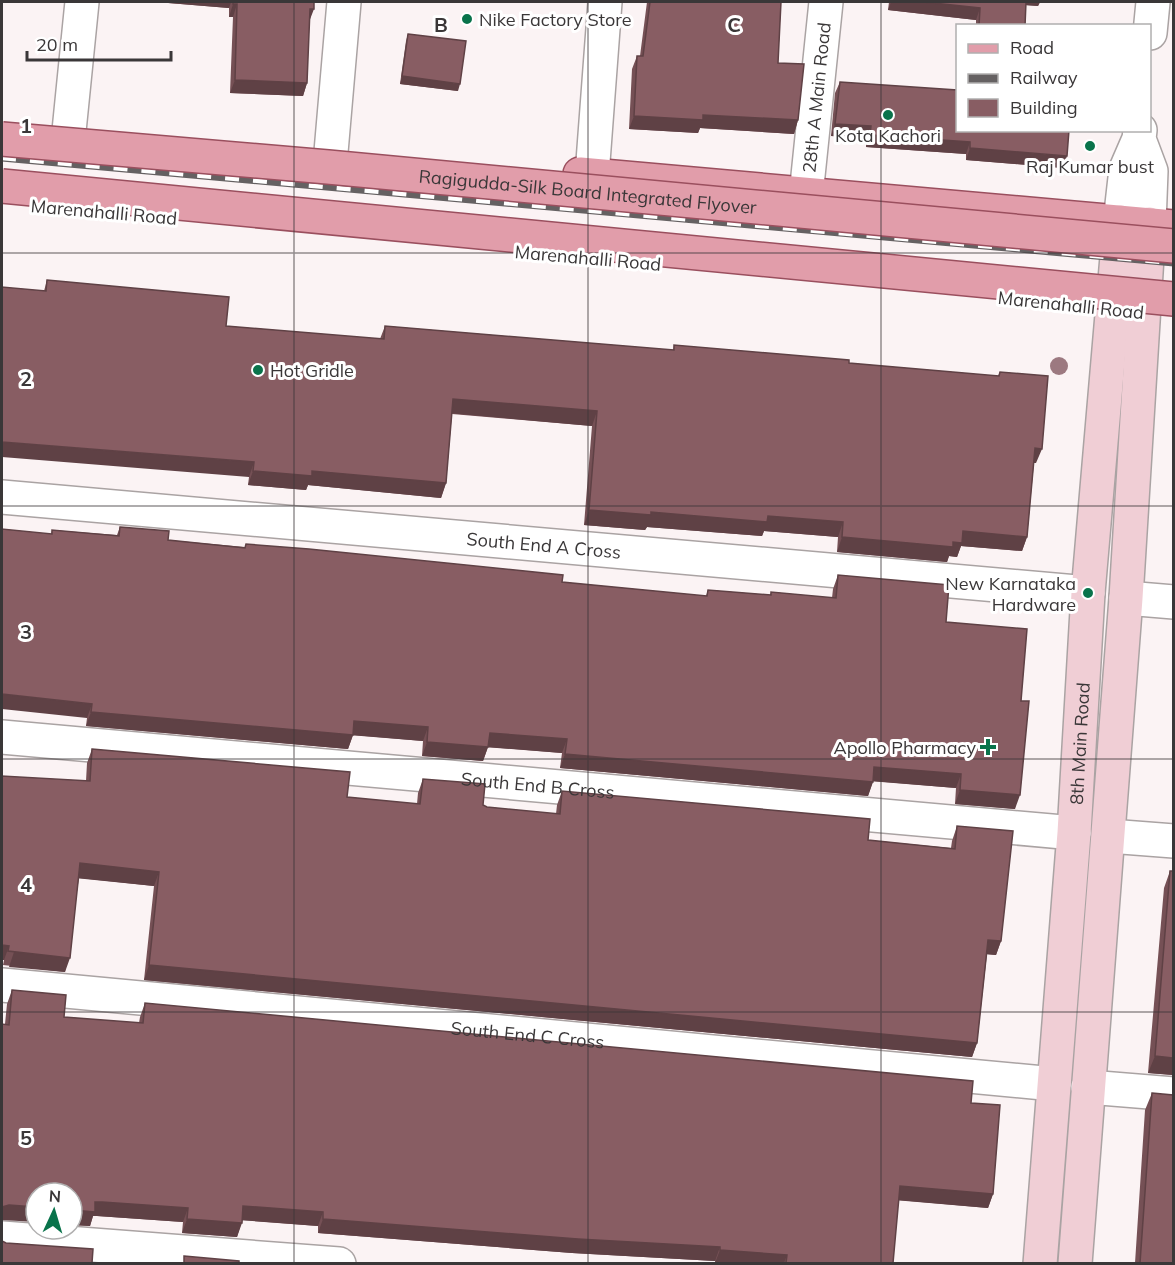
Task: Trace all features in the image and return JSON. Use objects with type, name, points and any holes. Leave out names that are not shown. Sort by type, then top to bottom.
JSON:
[{"type":"main road","points":[[2,124],[1148,225]]},
{"type":"main road","name":"Ragigudda-Silk Board Integrated Flyover","points":[[2,139],[1173,246]]},
{"type":"main road","points":[[2,186],[1164,308]]},
{"type":"main road","name":"Marenahalli Road","points":[[2,202],[1112,308],[1164,308]]},
{"type":"main road","name":"8th Main Road","points":[[1040,1263],[1074,833],[1088,593],[1108,381],[1112,308],[1148,225]]},
{"type":"main road","name":"8th Main Road","points":[[1075,1263],[1126,598],[1164,308],[1148,225]]},
{"type":"street","points":[[69,131],[82,2]]},
{"type":"street","points":[[331,152],[344,2]]},
{"type":"street","points":[[592,175],[605,2]]},
{"type":"street","name":"28th A Main Road","points":[[806,195],[826,2]]},
{"type":"street","points":[[1150,24],[1153,2]]},
{"type":"street","points":[[1139,135],[1126,169],[1148,225]]},
{"type":"street","name":"South End A Cross","points":[[2,497],[1088,593]]},
{"type":"street","points":[[1126,598],[1173,602]]},
{"type":"street","name":"South End B Cross","points":[[2,737],[1074,833]]},
{"type":"street","points":[[1109,836],[1173,842]]},
{"type":"street","name":"South End C Cross","points":[[2,985],[1054,1084]]},
{"type":"street","points":[[1088,1087],[1173,1094]]},
{"type":"street","points":[[2,1238],[339,1263]]},
{"type":"building","points":[[233,2],[314,2],[314,9],[310,9],[307,83],[235,80],[237,4]]},
{"type":"building","points":[[650,2],[781,2],[778,63],[804,64],[798,120],[703,115],[703,120],[634,116],[637,56],[643,56]]},
{"type":"building","points":[[924,2],[1026,2],[1025,24],[979,24],[980,8]]},
{"type":"building","points":[[408,34],[466,41],[460,84],[402,76]]},
{"type":"building","points":[[840,82],[956,90],[956,132],[1069,132],[1067,156],[970,148],[970,142],[870,135],[871,126],[835,124]]},
{"type":"building","points":[[47,280],[229,297],[226,326],[384,339],[385,326],[674,350],[674,345],[999,376],[1000,372],[1048,376],[1042,449],[1035,448],[1027,537],[963,531],[962,543],[953,542],[953,547],[842,537],[843,522],[768,516],[767,522],[651,512],[651,515],[589,510],[597,411],[453,399],[446,483],[312,471],[312,476],[253,471],[254,462],[2,442],[2,287],[46,291]]},
{"type":"building","points":[[120,527],[169,531],[168,540],[245,548],[246,544],[309,549],[563,575],[562,582],[707,596],[708,590],[771,595],[771,592],[836,598],[838,575],[949,585],[946,622],[1027,629],[1021,701],[1029,701],[1020,795],[960,790],[961,774],[874,767],[873,782],[565,754],[567,739],[490,733],[488,747],[427,742],[428,727],[354,721],[353,735],[91,712],[92,704],[2,694],[2,529],[52,534],[52,530],[119,536]]},
{"type":"building","points":[[92,749],[350,772],[347,797],[420,804],[423,779],[485,784],[483,805],[487,807],[560,814],[562,791],[870,819],[868,840],[955,849],[957,826],[1013,831],[1001,941],[988,940],[977,1043],[149,965],[159,872],[80,863],[70,958],[8,951],[9,946],[2,945],[2,776],[90,781]]},
{"type":"building","points":[[1170,871],[1173,871],[1173,1058],[1155,1056]]},
{"type":"building","points":[[12,990],[66,995],[64,1017],[143,1023],[145,1003],[973,1081],[971,1103],[1000,1105],[993,1194],[900,1186],[893,1263],[786,1263],[787,1255],[720,1250],[720,1247],[578,1239],[323,1219],[323,1212],[243,1206],[242,1223],[187,1219],[188,1208],[95,1202],[95,1212],[84,1211],[84,1181],[24,1181],[24,1206],[2,1207],[2,1024],[9,1025]]},
{"type":"building","points":[[1152,1093],[1173,1095],[1173,1263],[1140,1263]]},
{"type":"building","points":[[2,1241],[93,1249],[92,1263],[2,1263]]},
{"type":"building","points":[[184,1256],[239,1261],[239,1263],[184,1263]]},
{"type":"railway","points":[[2,158],[1174,263]]},
{"type":"railway","points":[[2,180],[330,208],[1174,287]]},
{"type":"place","name":"Nike Factory Store","points":[[467,19]]},
{"type":"place","name":"Kota Kachori","points":[[888,115]]},
{"type":"place","name":"Raj Kumar bust","points":[[1090,146]]},
{"type":"place","name":"Hot Gridle","points":[[258,370]]},
{"type":"place","name":"New Karnataka Hardware","points":[[1088,593]]},
{"type":"place","name":"Apollo Pharmacy","points":[[988,747]]}]
